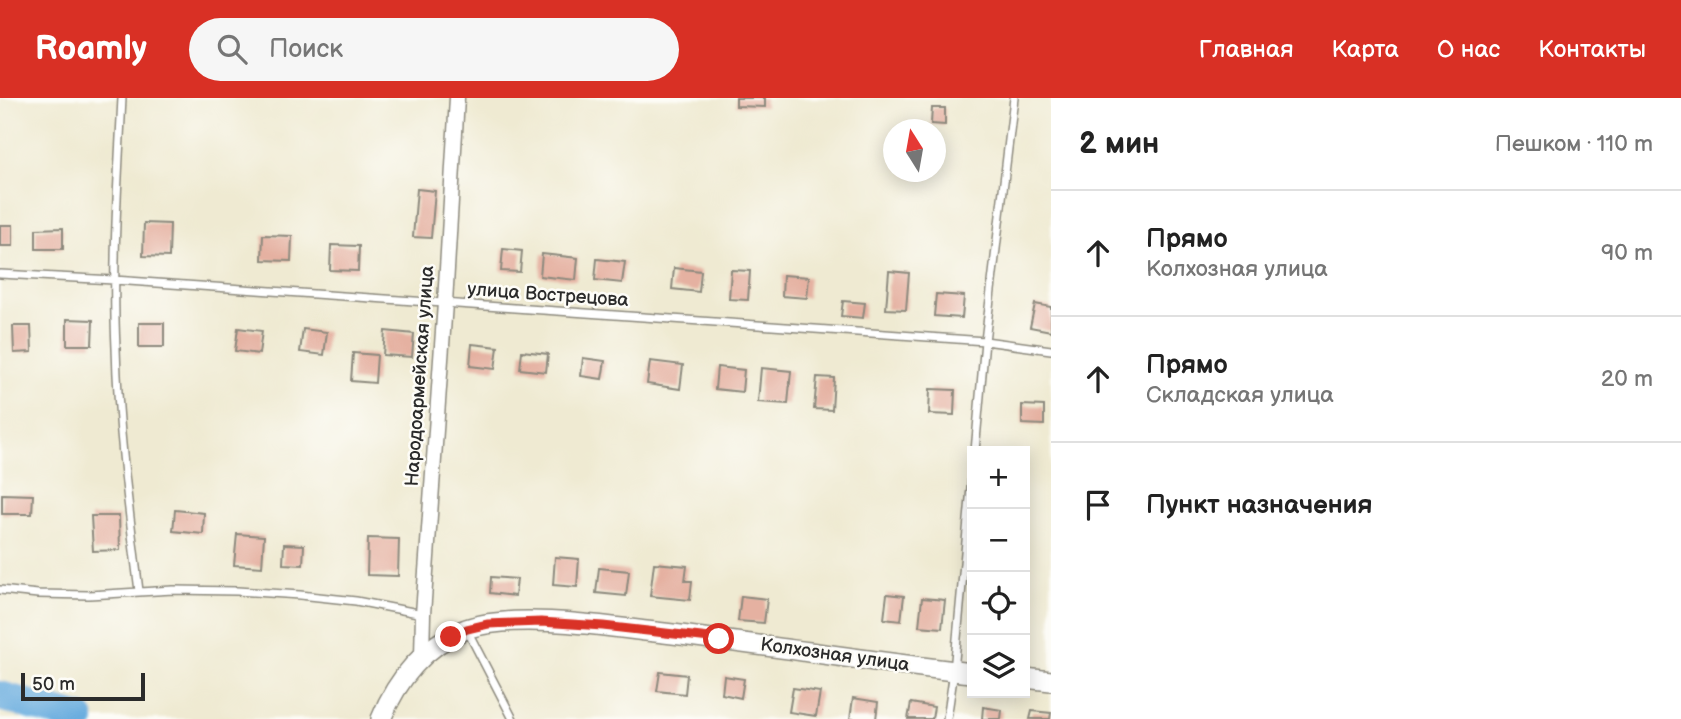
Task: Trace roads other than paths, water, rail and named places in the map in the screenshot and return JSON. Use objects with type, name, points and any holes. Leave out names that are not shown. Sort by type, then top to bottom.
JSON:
[{"type":"street","name":"Народоармейская улица","points":[[422,657],[457,98]]},
{"type":"street","name":"Колхозная улица","points":[[381,719],[392,693],[405,674],[422,657],[467,629],[488,624],[541,622],[603,626],[963,672]]},
{"type":"street","points":[[1030,679],[1051,681]]},
{"type":"lane","points":[[122,98],[114,280],[116,349],[121,436],[139,591]]},
{"type":"lane","points":[[975,446],[1014,98]]},
{"type":"lane","name":"улица Вострецова","points":[[0,274],[985,341],[1051,350]]},
{"type":"lane","points":[[947,719],[963,672],[971,509]]},
{"type":"lane","points":[[0,590],[51,595],[139,591],[225,591],[300,595],[356,601],[423,614]]},
{"type":"lane","points":[[467,629],[513,719]]},
{"type":"waterway","points":[[0,696],[80,719]]}]
